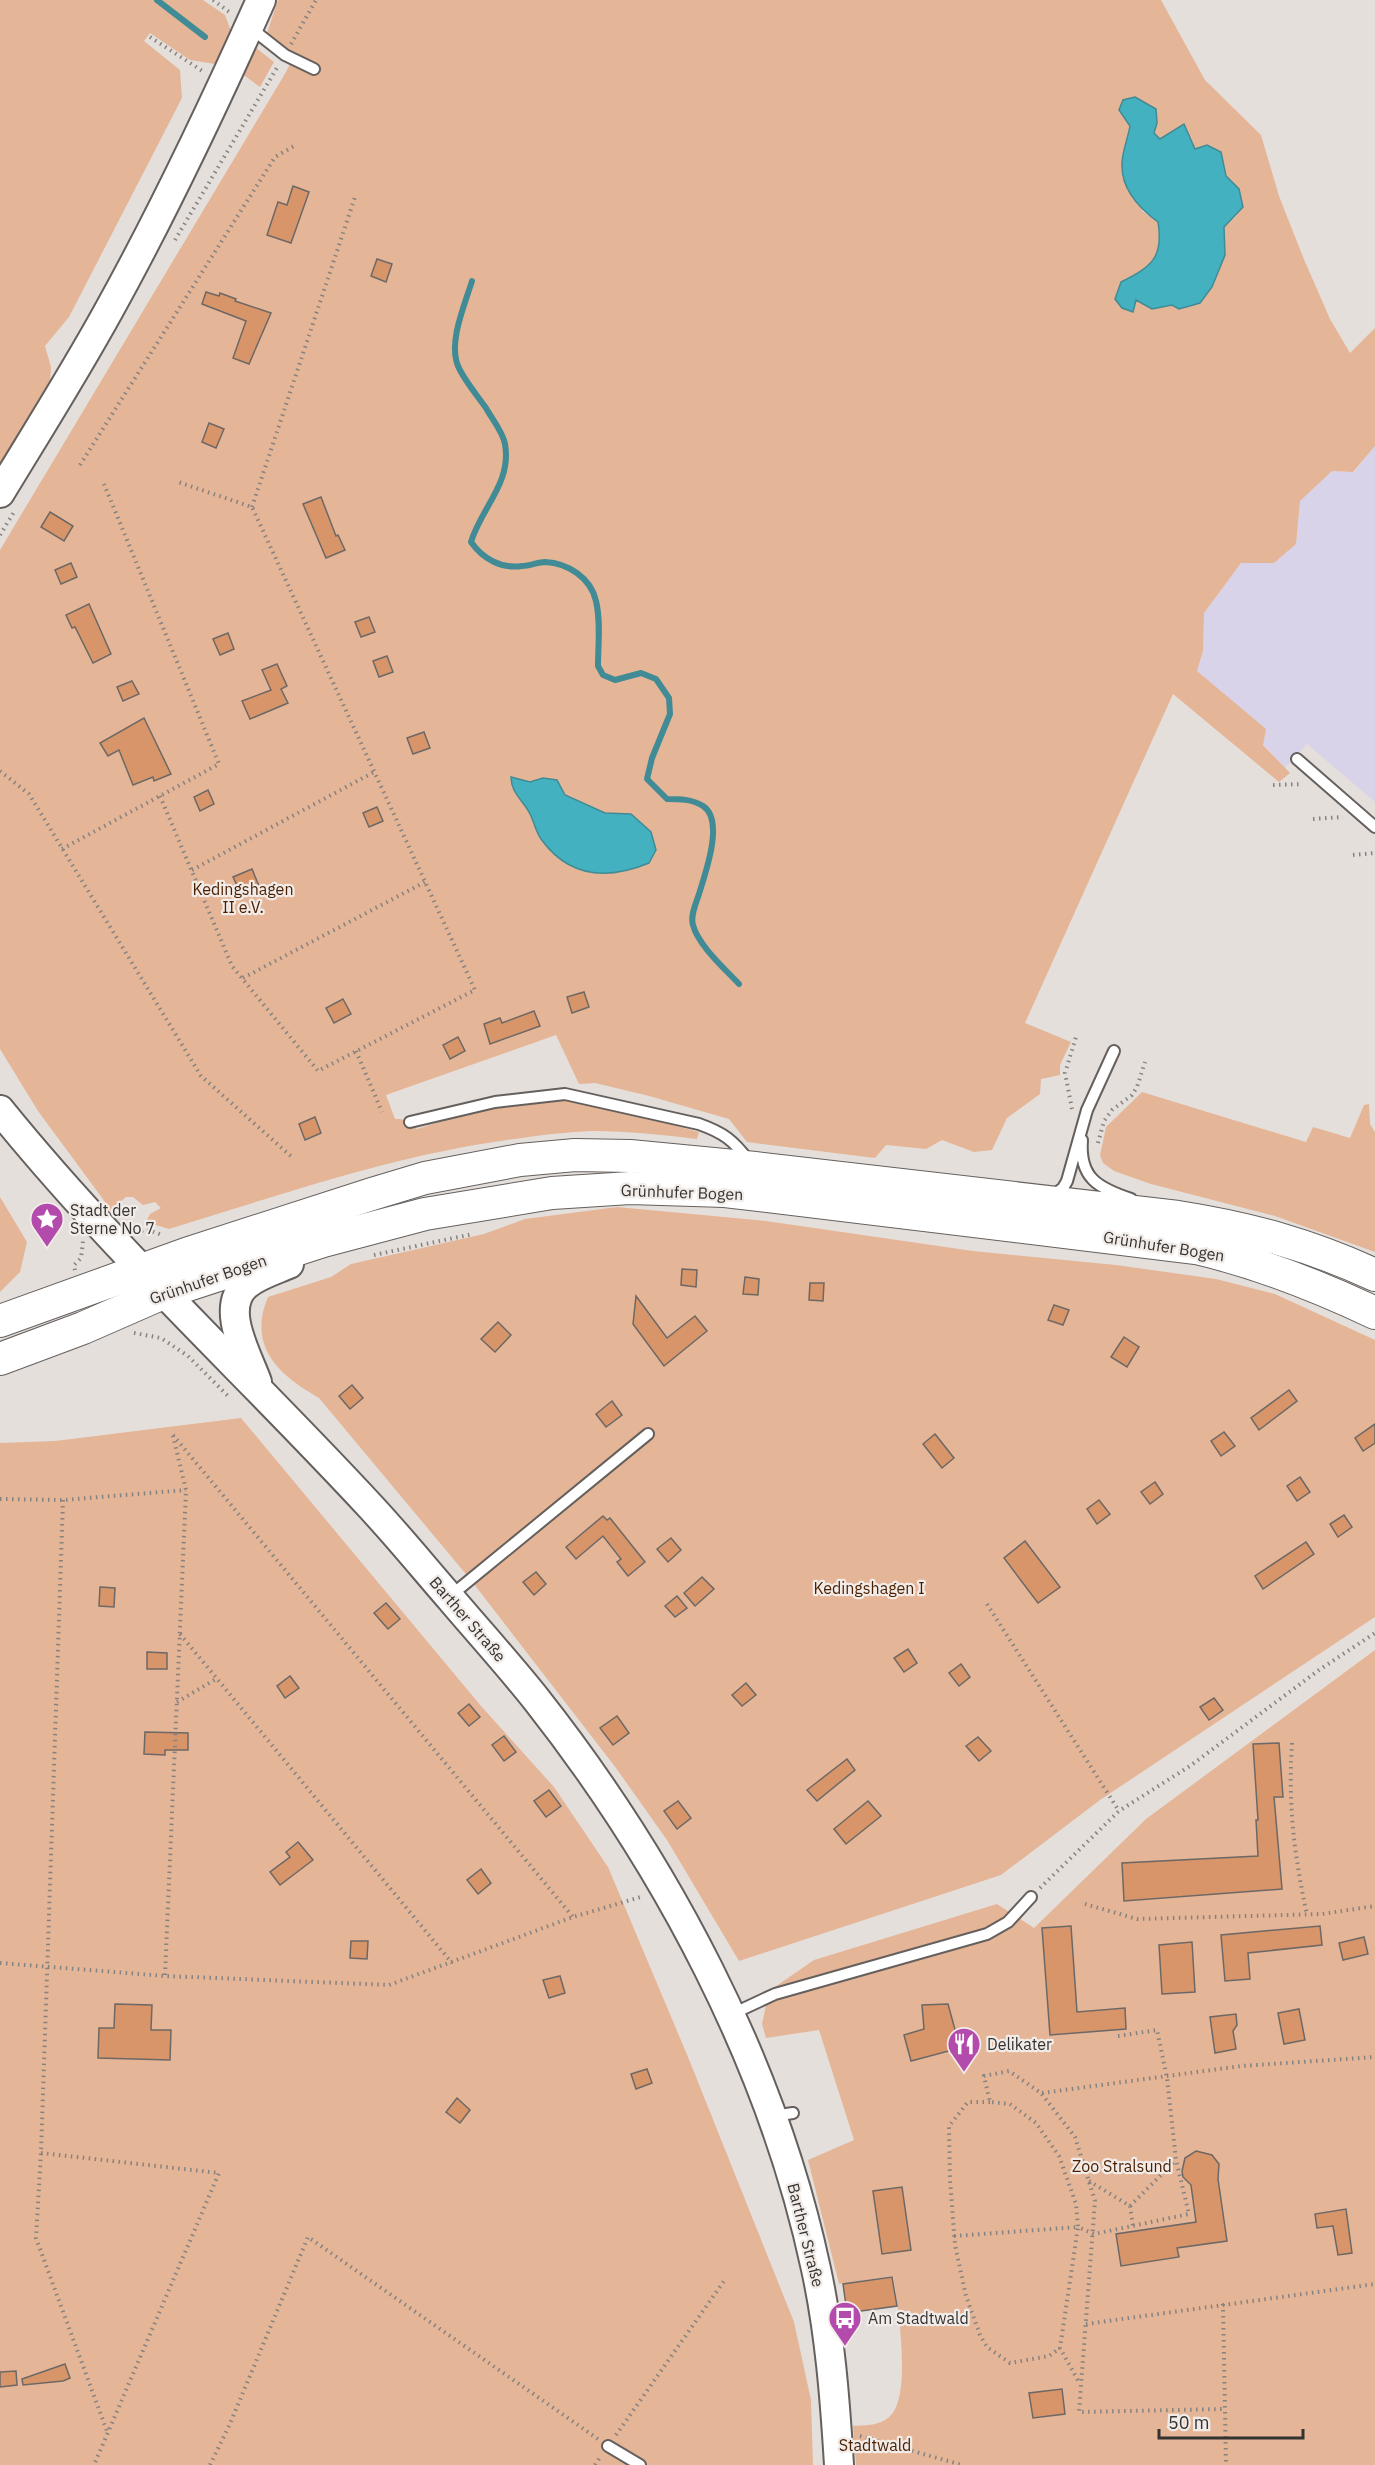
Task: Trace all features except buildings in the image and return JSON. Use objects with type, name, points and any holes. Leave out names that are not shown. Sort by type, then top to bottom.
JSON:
[{"type":"main road","name":"Grünhufer Bogen","points":[[0,1321],[141,1271],[425,1178],[520,1160],[597,1155],[755,1168],[1178,1217],[1235,1226],[1271,1235],[1375,1275]]},
{"type":"main road","name":"Grünhufer Bogen","points":[[0,1359],[105,1319],[164,1293],[316,1243],[425,1214],[552,1193],[630,1188],[725,1191],[1196,1248],[1231,1256],[1307,1284],[1375,1313]]},
{"type":"street","points":[[0,493],[109,311],[199,135],[261,0]]},
{"type":"street","name":"Barther Straße","points":[[0,1110],[47,1167],[141,1271],[372,1508],[449,1597],[536,1699],[591,1773],[663,1884],[783,2114],[798,2199],[816,2267],[841,2408],[839,2465]]},
{"type":"street","points":[[261,1392],[235,1324],[237,1298],[249,1283],[298,1259],[316,1243]]},
{"type":"lane","points":[[249,26],[259,37],[285,55],[314,69]]},
{"type":"lane","points":[[1297,759],[1375,827]]},
{"type":"lane","points":[[1039,1201],[1052,1197],[1063,1188],[1087,1110],[1114,1051]]},
{"type":"lane","points":[[410,1122],[495,1102],[565,1094],[689,1122],[718,1131],[737,1145],[755,1168]]},
{"type":"lane","points":[[1087,1110],[1082,1143],[1083,1162],[1087,1175],[1107,1190],[1153,1204],[1178,1217]]},
{"type":"lane","points":[[449,1597],[648,1434]]},
{"type":"lane","points":[[730,2015],[775,1994],[987,1934],[1008,1922],[1031,1897]]},
{"type":"lane","points":[[608,2446],[639,2465]]},
{"type":"path","points":[[150,38],[222,84]]},
{"type":"path","points":[[80,465],[275,157],[296,145]]},
{"type":"path","points":[[160,796],[232,966],[318,1071],[475,990],[252,507],[355,197]]},
{"type":"path","points":[[178,482],[252,507]]},
{"type":"path","points":[[62,849],[219,764],[104,484]]},
{"type":"path","points":[[0,771],[29,794],[201,1076],[294,1159]]},
{"type":"path","points":[[192,870],[374,772]]},
{"type":"path","points":[[1273,784],[1324,783]]},
{"type":"path","points":[[1313,819],[1362,816]]},
{"type":"path","points":[[1353,855],[1375,853]]},
{"type":"path","points":[[243,978],[425,882]]},
{"type":"path","points":[[1070,1119],[1072,1108],[1065,1073],[1076,1037]]},
{"type":"path","points":[[356,1051],[382,1112]]},
{"type":"path","points":[[1096,1153],[1104,1121],[1112,1110],[1132,1095],[1145,1062]]},
{"type":"path","points":[[80,1233],[83,1250],[74,1265],[77,1278],[86,1292]]},
{"type":"path","points":[[372,1256],[476,1233]]},
{"type":"path","points":[[105,1319],[114,1332],[131,1332],[162,1338],[188,1356],[230,1398]]},
{"type":"path","points":[[165,1976],[186,1490],[173,1435],[573,1917]]},
{"type":"path","points":[[0,1498],[63,1500],[186,1490]]},
{"type":"path","points":[[63,1500],[36,2238],[108,2434]]},
{"type":"path","points":[[987,1604],[1107,1788],[1119,1811]]},
{"type":"path","points":[[1031,1897],[1119,1811],[1190,1766],[1320,1670],[1375,1633]]},
{"type":"path","points":[[180,1634],[452,1963]]},
{"type":"path","points":[[177,1702],[216,1679]]},
{"type":"path","points":[[1292,1743],[1290,1789],[1293,1844],[1307,1915]]},
{"type":"path","points":[[0,1963],[165,1976],[389,1984],[452,1963],[573,1917],[650,1894]]},
{"type":"path","points":[[1085,1904],[1137,1919],[1307,1915],[1375,1906]]},
{"type":"path","points":[[954,2236],[1078,2227],[1094,2234],[1189,2214],[1176,2160],[1167,2078],[1157,2030],[1118,2036]]},
{"type":"path","points":[[1041,2093],[1167,2078],[1241,2066],[1375,2057]]},
{"type":"path","points":[[990,2102],[984,2076],[1009,2071],[1041,2093],[1075,2137],[1095,2201],[1078,2412],[1225,2409]]},
{"type":"path","points":[[1060,2348],[1049,2356],[1010,2363],[987,2347],[980,2335],[966,2296],[954,2236],[950,2180],[949,2126],[968,2102],[1010,2104],[1036,2123],[1059,2156],[1076,2204],[1078,2227],[1060,2348],[1080,2385]]},
{"type":"path","points":[[40,2153],[219,2173],[94,2465]]},
{"type":"path","points":[[1130,2206],[1176,2160]]},
{"type":"path","points":[[1089,2180],[1130,2206],[1133,2226]]},
{"type":"path","points":[[210,2465],[229,2426],[308,2237],[608,2446]]},
{"type":"path","points":[[594,2465],[724,2281]]},
{"type":"path","points":[[1086,2324],[1375,2284]]},
{"type":"path","points":[[1223,2304],[1226,2465]]},
{"type":"path","points":[[841,2408],[851,2434],[962,2465]]},
{"type":"shaded area","points":[[1375,446],[1375,802],[1307,744],[1285,768],[1197,671],[1203,651],[1204,613],[1241,563],[1274,563],[1296,544],[1300,501],[1332,471],[1354,472]]},
{"type":"green space","points":[[0,0],[203,0],[225,15],[231,31],[215,64],[190,60],[150,33],[144,41],[180,70],[182,98],[69,317],[45,346],[51,367],[50,384],[0,464]]},
{"type":"green space","name":"Kedingshagen II e.V.","points":[[278,0],[1161,0],[1205,80],[1261,135],[1279,196],[1303,257],[1330,319],[1350,353],[1375,328],[1375,446],[1353,472],[1332,471],[1300,501],[1296,544],[1274,563],[1241,563],[1204,613],[1203,651],[1197,671],[1266,729],[1263,745],[1290,773],[1279,782],[1173,694],[1025,1023],[1071,1042],[1060,1065],[1060,1075],[1041,1079],[1040,1094],[1007,1118],[992,1150],[974,1152],[942,1140],[926,1149],[886,1145],[875,1158],[747,1142],[729,1119],[595,1083],[579,1084],[556,1035],[386,1095],[395,1119],[401,1119],[417,1129],[517,1101],[569,1100],[625,1111],[699,1132],[697,1139],[632,1132],[593,1131],[464,1147],[379,1166],[169,1229],[146,1222],[150,1214],[161,1208],[155,1202],[143,1205],[133,1197],[126,1197],[111,1210],[38,1111],[0,1049],[0,550],[286,72],[291,62],[267,33]],"holes":[[[1157,123],[1154,133],[1160,139],[1195,149],[1221,161],[1226,176],[1239,189],[1237,215],[1224,227],[1225,255],[1172,305],[1152,309],[1136,300],[1133,312],[1121,282],[1153,260],[1157,253],[1159,234],[1158,222],[1142,211],[1128,138],[1130,126]]]},
{"type":"green space","points":[[250,43],[274,62],[260,87],[238,71]]},
{"type":"green space","points":[[1142,1092],[1306,1142],[1313,1127],[1350,1138],[1364,1105],[1369,1104],[1370,1124],[1375,1132],[1375,1252],[1275,1216],[1151,1184],[1114,1171],[1103,1163],[1100,1155],[1106,1127]]},
{"type":"green space","points":[[0,1197],[27,1242],[20,1272],[0,1292]]},
{"type":"green space","name":"Kedingshagen I","points":[[617,1207],[766,1221],[973,1251],[1116,1265],[1216,1279],[1275,1294],[1375,1340],[1375,1617],[1100,1800],[1001,1875],[739,1961],[667,1840],[616,1768],[470,1579],[319,1398],[291,1380],[271,1358],[264,1345],[261,1331],[268,1297],[331,1277],[351,1264],[484,1234],[525,1219]]},
{"type":"green space","points":[[241,1418],[481,1706],[554,1787],[608,1867],[688,2057],[794,2322],[811,2400],[813,2465],[0,2465],[0,1443],[55,1441]]},
{"type":"green space","name":"Zoo Stralsund","points":[[1375,1650],[1375,2465],[856,2465],[853,2426],[884,2421],[892,2414],[898,2403],[902,2368],[898,2307],[893,2276],[839,2284],[808,2160],[854,2140],[819,2030],[766,2038],[762,2024],[769,1991],[814,1960],[997,1904],[1034,1928],[1146,1819]]},
{"type":"water","points":[[1135,97],[1156,109],[1157,123],[1154,133],[1160,139],[1184,124],[1195,149],[1207,145],[1221,152],[1226,176],[1239,189],[1243,207],[1224,227],[1225,255],[1212,287],[1200,303],[1179,309],[1172,305],[1152,309],[1136,300],[1133,312],[1122,308],[1115,299],[1121,282],[1153,260],[1159,244],[1158,222],[1132,197],[1122,173],[1123,155],[1130,126],[1119,110],[1123,100]]},
{"type":"water","points":[[511,777],[530,782],[543,778],[557,780],[565,795],[605,813],[631,814],[651,832],[656,850],[649,863],[619,872],[604,873],[590,872],[564,862],[539,836],[530,814],[513,788]]},
{"type":"waterway","points":[[157,0],[205,37]]},
{"type":"waterway","points":[[472,281],[456,335],[455,356],[464,377],[502,435],[506,458],[500,483],[471,542],[493,562],[514,567],[545,562],[554,563],[577,573],[589,585],[596,601],[599,625],[598,666],[603,675],[615,680],[641,673],[656,679],[669,698],[670,714],[652,758],[647,779],[667,799],[694,802],[703,806],[709,813],[712,823],[712,848],[692,921],[700,941],[739,984]]},
{"type":"place","name":"Stadt der Sterne No 7","points":[[47,1248]]},
{"type":"place","name":"Delikater","points":[[964,2073]]},
{"type":"place","name":"Am Stadtwald","points":[[845,2347]]},
{"type":"park label","name":"Stadtwald","points":[[875,2445]]}]
